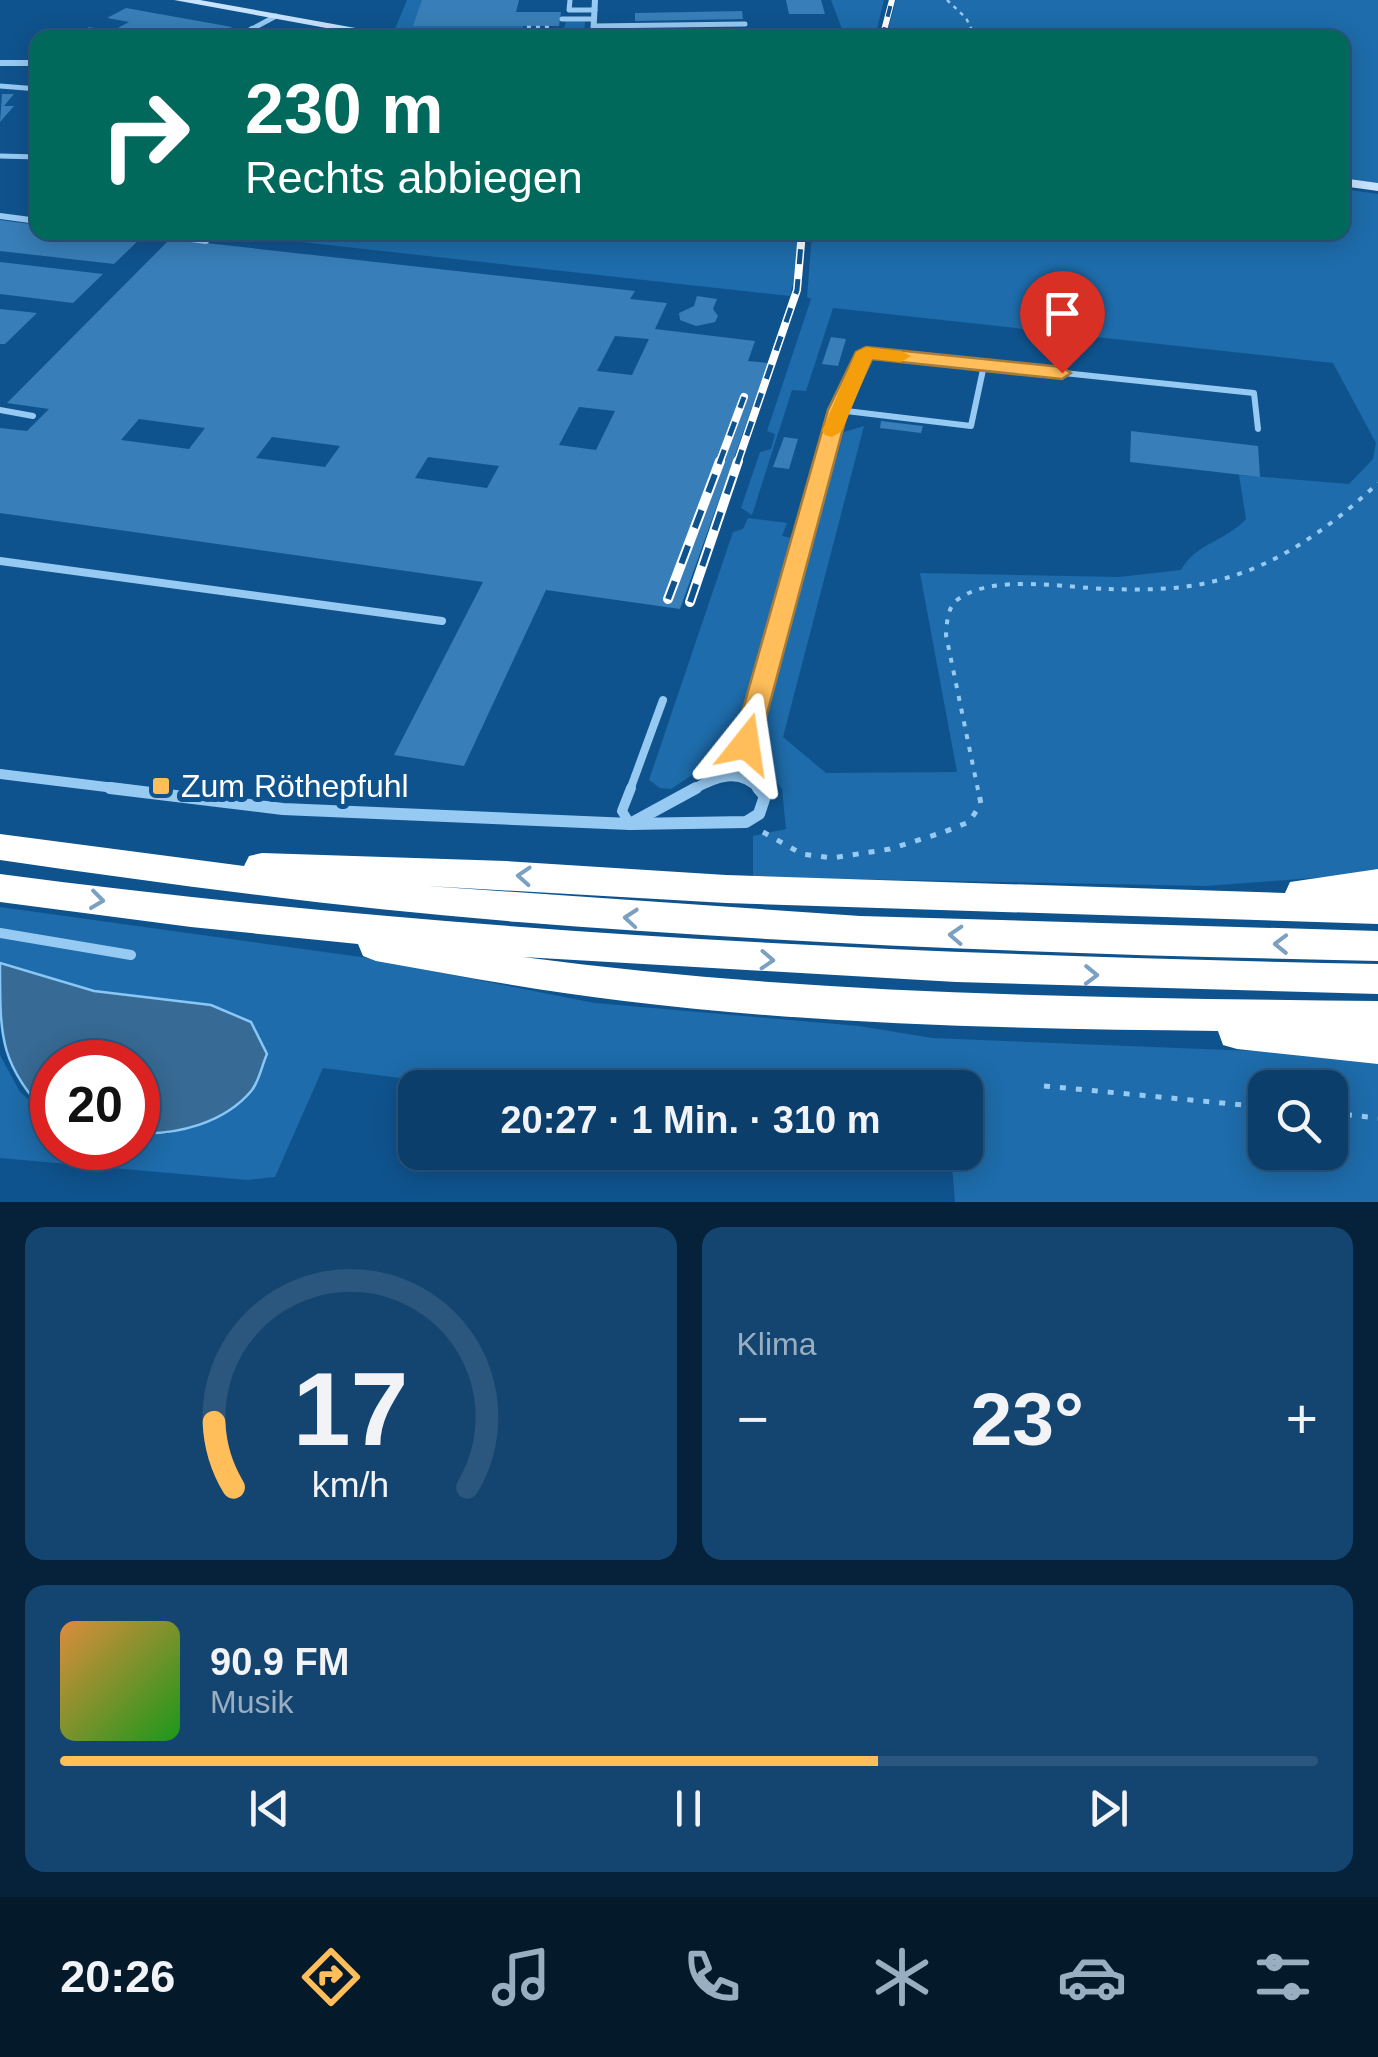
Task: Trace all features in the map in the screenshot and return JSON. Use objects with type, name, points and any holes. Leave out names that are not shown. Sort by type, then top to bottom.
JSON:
[{"type":"highway","points":[[0,845],[280,867],[506,875],[726,889],[1378,910]]},
{"type":"highway","points":[[0,845],[322,891],[700,924],[1065,940],[1378,946]]},
{"type":"highway","points":[[1146,902],[1320,891],[1378,883]]},
{"type":"highway","points":[[0,888],[251,920],[685,956],[1082,975],[1378,979]]},
{"type":"highway","points":[[251,920],[425,956],[658,990],[826,1004],[1065,1015],[1378,1016]]},
{"type":"highway","points":[[1065,1015],[1378,1047]]},
{"type":"main road","points":[[180,0],[223,3],[358,30]]},
{"type":"main road","points":[[1350,183],[1378,186]]},
{"type":"street","points":[[594,30],[596,0]]},
{"type":"street","points":[[0,63],[30,63]]},
{"type":"street","points":[[737,776],[746,744]]},
{"type":"street","points":[[0,774],[283,809],[630,824],[746,822],[759,814],[765,796],[752,781],[737,776],[714,778],[630,824]]},
{"type":"street","points":[[690,791],[678,803],[680,813],[702,825]]},
{"type":"lane","points":[[570,0],[569,10],[595,10]]},
{"type":"lane","points":[[252,30],[276,16]]},
{"type":"lane","points":[[563,19],[594,23],[745,24]]},
{"type":"lane","points":[[0,86],[30,88]]},
{"type":"lane","points":[[0,156],[30,157]]},
{"type":"lane","points":[[0,216],[30,220]]},
{"type":"lane","points":[[746,744],[838,410],[866,352],[1254,392],[1258,429]]},
{"type":"lane","points":[[838,410],[971,426],[984,365]]},
{"type":"lane","points":[[0,410],[33,416]]},
{"type":"lane","points":[[0,561],[442,621]]},
{"type":"lane","points":[[630,824],[622,812],[663,700]]},
{"type":"lane","points":[[0,933],[131,954]]},
{"type":"path","points":[[947,0],[966,18],[972,30]]},
{"type":"path","points":[[524,30],[562,27],[563,19]]},
{"type":"path","points":[[746,822],[802,854],[832,858],[890,849],[969,822],[981,804],[946,635],[947,614],[956,601],[993,586],[1110,590],[1182,586],[1228,578],[1287,553],[1328,526],[1378,483]]},
{"type":"path","points":[[1044,1086],[1248,1105]]},
{"type":"path","points":[[1348,1115],[1378,1118]]},
{"type":"shaded area","points":[[407,0],[422,0],[523,26],[523,30],[400,30],[395,29]]},
{"type":"shaded area","points":[[831,0],[884,0],[877,30],[842,30]]},
{"type":"shaded area","points":[[896,0],[1378,0],[1378,183],[1350,179],[1350,30],[888,30]]},
{"type":"shaded area","points":[[566,21],[585,21],[584,30],[539,30],[564,28]]},
{"type":"shaded area","points":[[1350,190],[1378,194],[1378,873],[1206,886],[753,877],[753,836],[786,829],[782,789],[760,761],[754,746],[844,432],[864,426],[783,737],[826,773],[957,772],[920,573],[1119,577],[1181,570],[1195,554],[1246,519],[1239,475],[1349,484],[1373,459],[1376,443],[1333,363],[833,308],[806,391],[792,390],[752,515],[741,508],[760,452],[771,449],[775,434],[767,431],[811,299],[807,297],[811,240],[1350,240]]},
{"type":"shaded area","points":[[282,240],[799,240],[790,296]]},
{"type":"shaded area","points":[[748,518],[787,523],[782,536],[791,538],[732,744],[727,752],[671,789],[660,788],[649,780],[733,532],[743,529]]},
{"type":"shaded area","points":[[0,907],[361,957],[595,1003],[859,1026],[932,1038],[1378,1056],[1378,1202],[955,1202],[952,1170],[983,1170],[983,1070],[398,1070],[398,1078],[323,1068],[275,1177],[248,1180],[135,1170],[160,1170],[160,1134],[168,1134],[211,1005],[94,991],[0,963]]},
{"type":"shaded area","points":[[0,963],[94,991],[211,1005],[251,1022],[267,1054],[252,1090],[228,1111],[200,1125],[160,1132],[160,1040],[30,1040],[30,1094],[6,1050]]},
{"type":"shaded area","points":[[0,1055],[20,1092],[30,1101],[30,1161],[0,1158]]},
{"type":"building","points":[[422,0],[519,0],[516,12],[561,12],[559,26],[413,26]]},
{"type":"building","points":[[786,0],[821,0],[825,14],[789,14]]},
{"type":"building","points":[[126,8],[232,27],[114,30],[129,22],[107,18]]},
{"type":"building","points":[[742,11],[743,19],[635,21],[635,13]]},
{"type":"building","points":[[787,28],[788,30],[714,30]]},
{"type":"building","points":[[2,94],[14,94],[4,106],[14,106],[0,122]]},
{"type":"building","points":[[0,220],[30,224],[30,240],[139,240],[114,264],[0,251]]},
{"type":"building","points":[[169,240],[635,291],[630,299],[667,303],[655,329],[755,341],[748,361],[768,363],[680,609],[546,590],[464,766],[394,755],[483,582],[0,513],[0,428],[27,431],[49,409],[7,403]],"holes":[[[615,336],[649,339],[632,375],[597,371]],[[579,407],[615,411],[596,450],[559,445]],[[139,419],[205,428],[189,449],[121,440]],[[272,437],[340,446],[325,467],[256,458]],[[428,457],[499,466],[487,488],[415,478]]]},
{"type":"building","points":[[0,262],[103,274],[73,303],[0,294]]},
{"type":"building","points":[[697,296],[717,299],[713,309],[718,316],[715,322],[696,326],[680,320],[679,313],[694,306]]},
{"type":"building","points":[[0,309],[37,313],[5,344],[0,344]]},
{"type":"building","points":[[831,337],[846,339],[838,366],[822,364]]},
{"type":"building","points":[[881,421],[923,426],[921,433],[880,428]]},
{"type":"building","points":[[1131,431],[1258,446],[1260,477],[1130,462]]},
{"type":"building","points":[[784,437],[798,439],[789,469],[773,467]]},
{"type":"railway","points":[[884,30],[892,0]]},
{"type":"railway","points":[[737,464],[797,290],[801,240]]},
{"type":"railway","points":[[719,464],[744,397]]},
{"type":"railway","points":[[668,599],[720,461]]},
{"type":"railway","points":[[690,602],[738,461]]},
{"type":"slow traffic","points":[[832,431],[866,352],[901,356]]},
{"type":"place","name":"Zum Röthepfuhl","points":[[161,786]]},
{"type":"route","points":[[746,744],[838,410],[866,352],[1062,373]]}]
